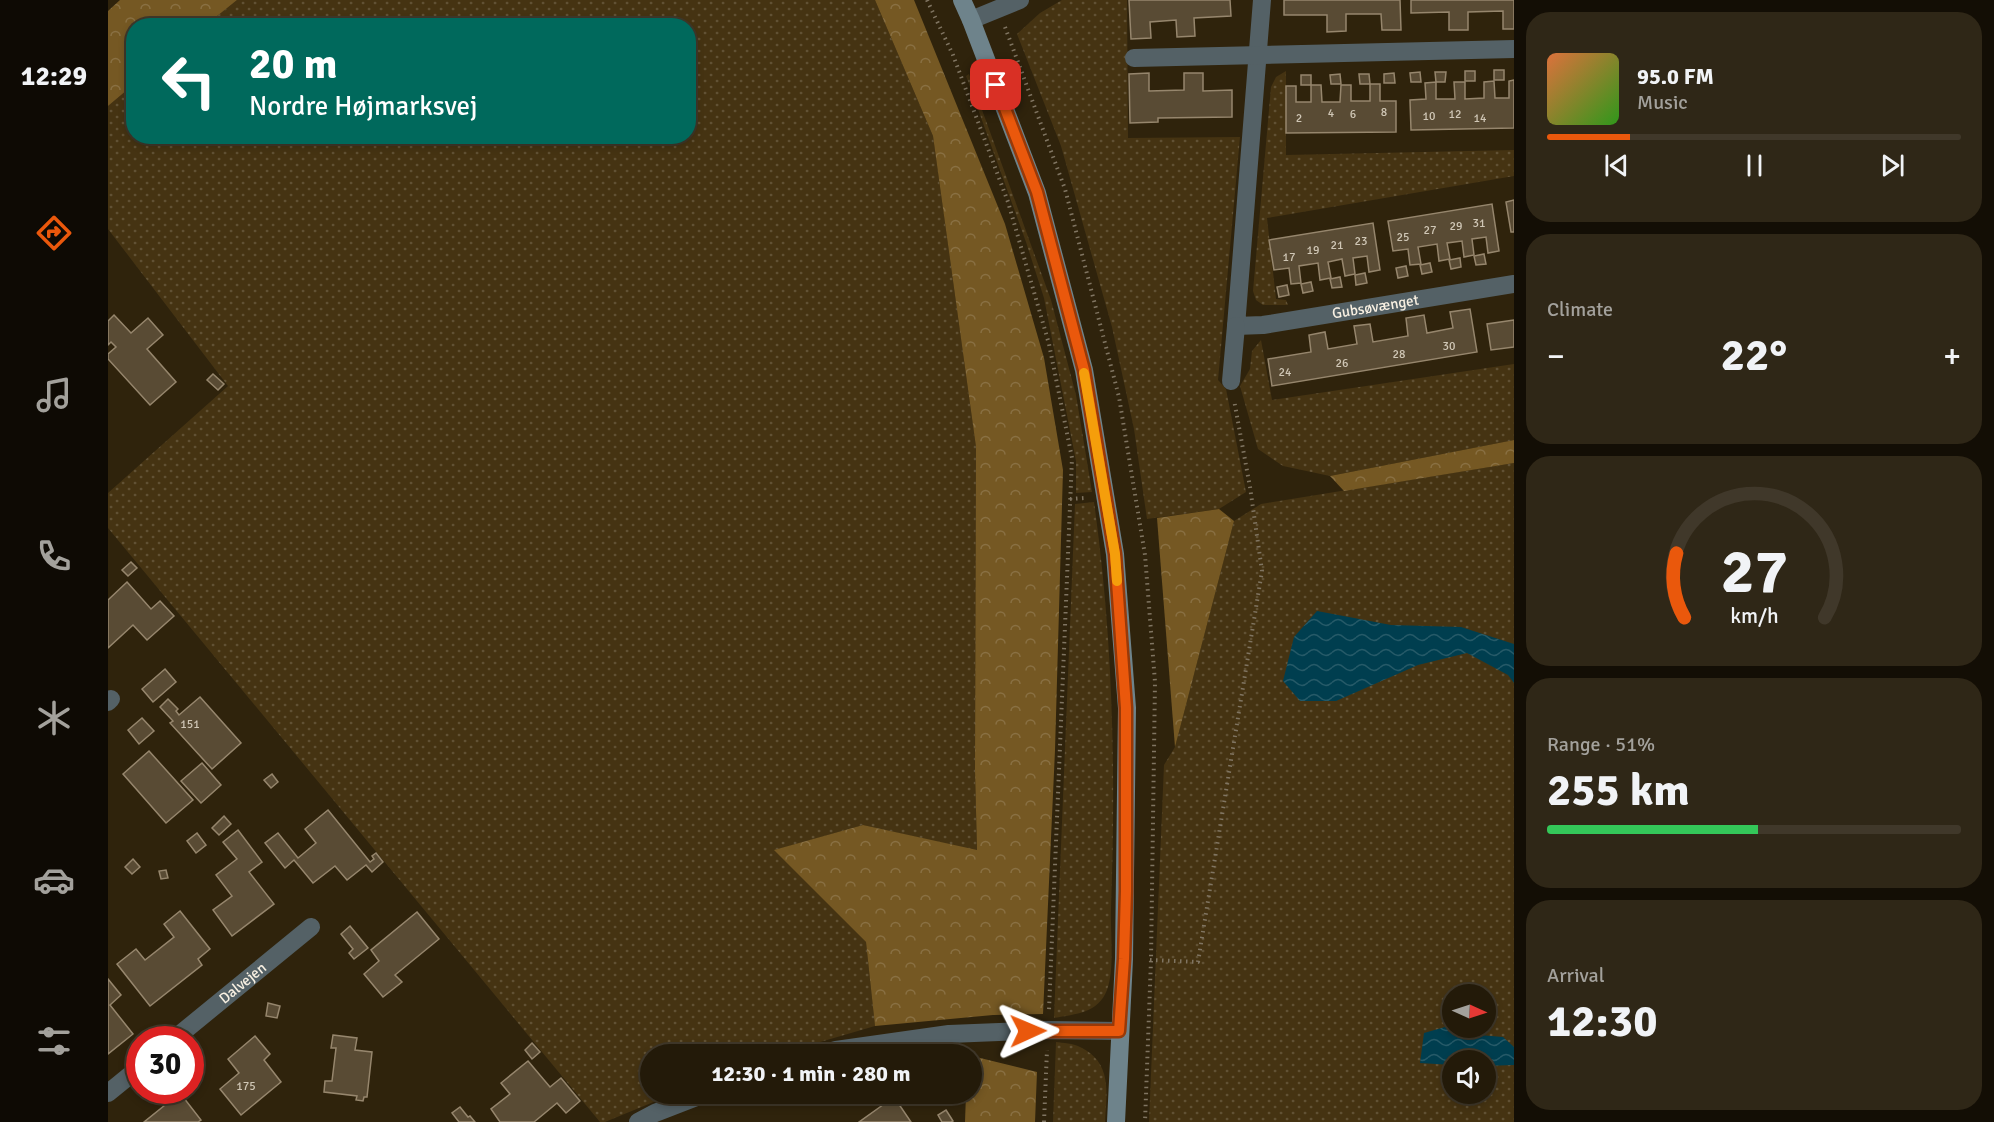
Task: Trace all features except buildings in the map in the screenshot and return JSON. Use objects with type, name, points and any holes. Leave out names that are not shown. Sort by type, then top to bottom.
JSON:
[{"type":"street","points":[[962,0],[1037,192],[1084,370],[1115,554],[1126,708],[1124,959],[1116,1122]]},
{"type":"street","points":[[971,20],[1020,0]]},
{"type":"street","points":[[1231,381],[1262,0]]},
{"type":"street","points":[[1134,58],[1514,49]]},
{"type":"street","name":"Gubsøvænget","points":[[1236,326],[1263,325],[1514,284]]},
{"type":"street","name":"Dalvejen","points":[[190,1026],[311,927]]},
{"type":"street","points":[[878,1044],[949,1034],[1048,1030],[1119,1031]]},
{"type":"street","points":[[108,1093],[126,1078]]},
{"type":"street","points":[[638,1122],[658,1117],[684,1104]]},
{"type":"path","points":[[927,0],[953,55],[1008,202],[1049,344],[1072,458],[1044,1122]]},
{"type":"path","points":[[1124,959],[1198,962],[1262,572],[1231,381]]},
{"type":"shaded area","points":[[237,0],[875,0],[933,136],[976,447],[977,851],[863,825],[775,850],[866,942],[875,1026],[813,1044],[640,1044],[640,1104],[649,1104],[600,1122],[108,528],[108,493],[228,386],[108,229],[108,106],[126,91],[126,144],[696,144],[696,18],[215,18]]},
{"type":"shaded area","points":[[1062,0],[1127,0],[1128,138],[1240,137],[1218,380],[1226,389],[1246,492],[1219,509],[1147,519],[1134,429],[1112,327],[1061,146],[1017,34],[1040,13]]},
{"type":"shaded area","points":[[1286,71],[1286,155],[1514,150],[1514,176],[1267,218],[1276,299],[1286,300],[1288,305],[1263,305],[1256,300],[1253,291],[1271,87],[1276,77]]},
{"type":"shaded area","points":[[969,74],[1051,300],[1076,395],[1092,492],[1076,493],[1076,461],[1044,298],[966,76]]},
{"type":"shaded area","points":[[1261,340],[1272,400],[1514,364],[1514,440],[1330,476],[1283,466],[1258,449],[1240,386],[1250,369],[1252,351]]},
{"type":"shaded area","points":[[1514,463],[1514,1122],[1149,1122],[1164,765],[1175,747],[1234,521],[1261,504]]},
{"type":"shaded area","points":[[1094,502],[1105,603],[1112,705],[1111,971],[1107,990],[1098,1004],[1085,1011],[1054,1018],[1075,504]]},
{"type":"shaded area","points":[[1056,1042],[1077,1046],[1090,1053],[1098,1061],[1105,1079],[1105,1122],[1053,1122]]},
{"type":"green space","points":[[120,0],[237,0],[215,18],[126,18],[126,91],[108,106],[108,11]]},
{"type":"green space","points":[[875,0],[914,0],[1005,224],[1044,358],[1063,470],[1055,750],[1043,1014],[993,1015],[875,1026],[866,942],[774,850],[863,825],[977,850],[975,770],[976,447],[933,136]]},
{"type":"green space","points":[[1514,440],[1514,463],[1344,491],[1330,476]]},
{"type":"green space","points":[[1219,509],[1234,521],[1175,747],[1157,518]]},
{"type":"green space","points":[[982,1058],[1037,1072],[1035,1122],[965,1122],[966,1104],[982,1104]]},
{"type":"water","points":[[1317,611],[1391,625],[1461,627],[1514,644],[1514,683],[1508,675],[1467,653],[1418,665],[1336,701],[1300,701],[1283,681],[1294,637]]},
{"type":"water","points":[[1442,1028],[1442,1038],[1503,1037],[1514,1047],[1514,1065],[1496,1066],[1496,1050],[1442,1050],[1442,1064],[1420,1063],[1424,1033]]},
{"type":"slow traffic","points":[[1084,373],[1115,554],[1117,581]]},
{"type":"route","points":[[996,85],[1037,192],[1084,370],[1115,554],[1126,708],[1126,891],[1119,1031],[1028,1031]]}]
